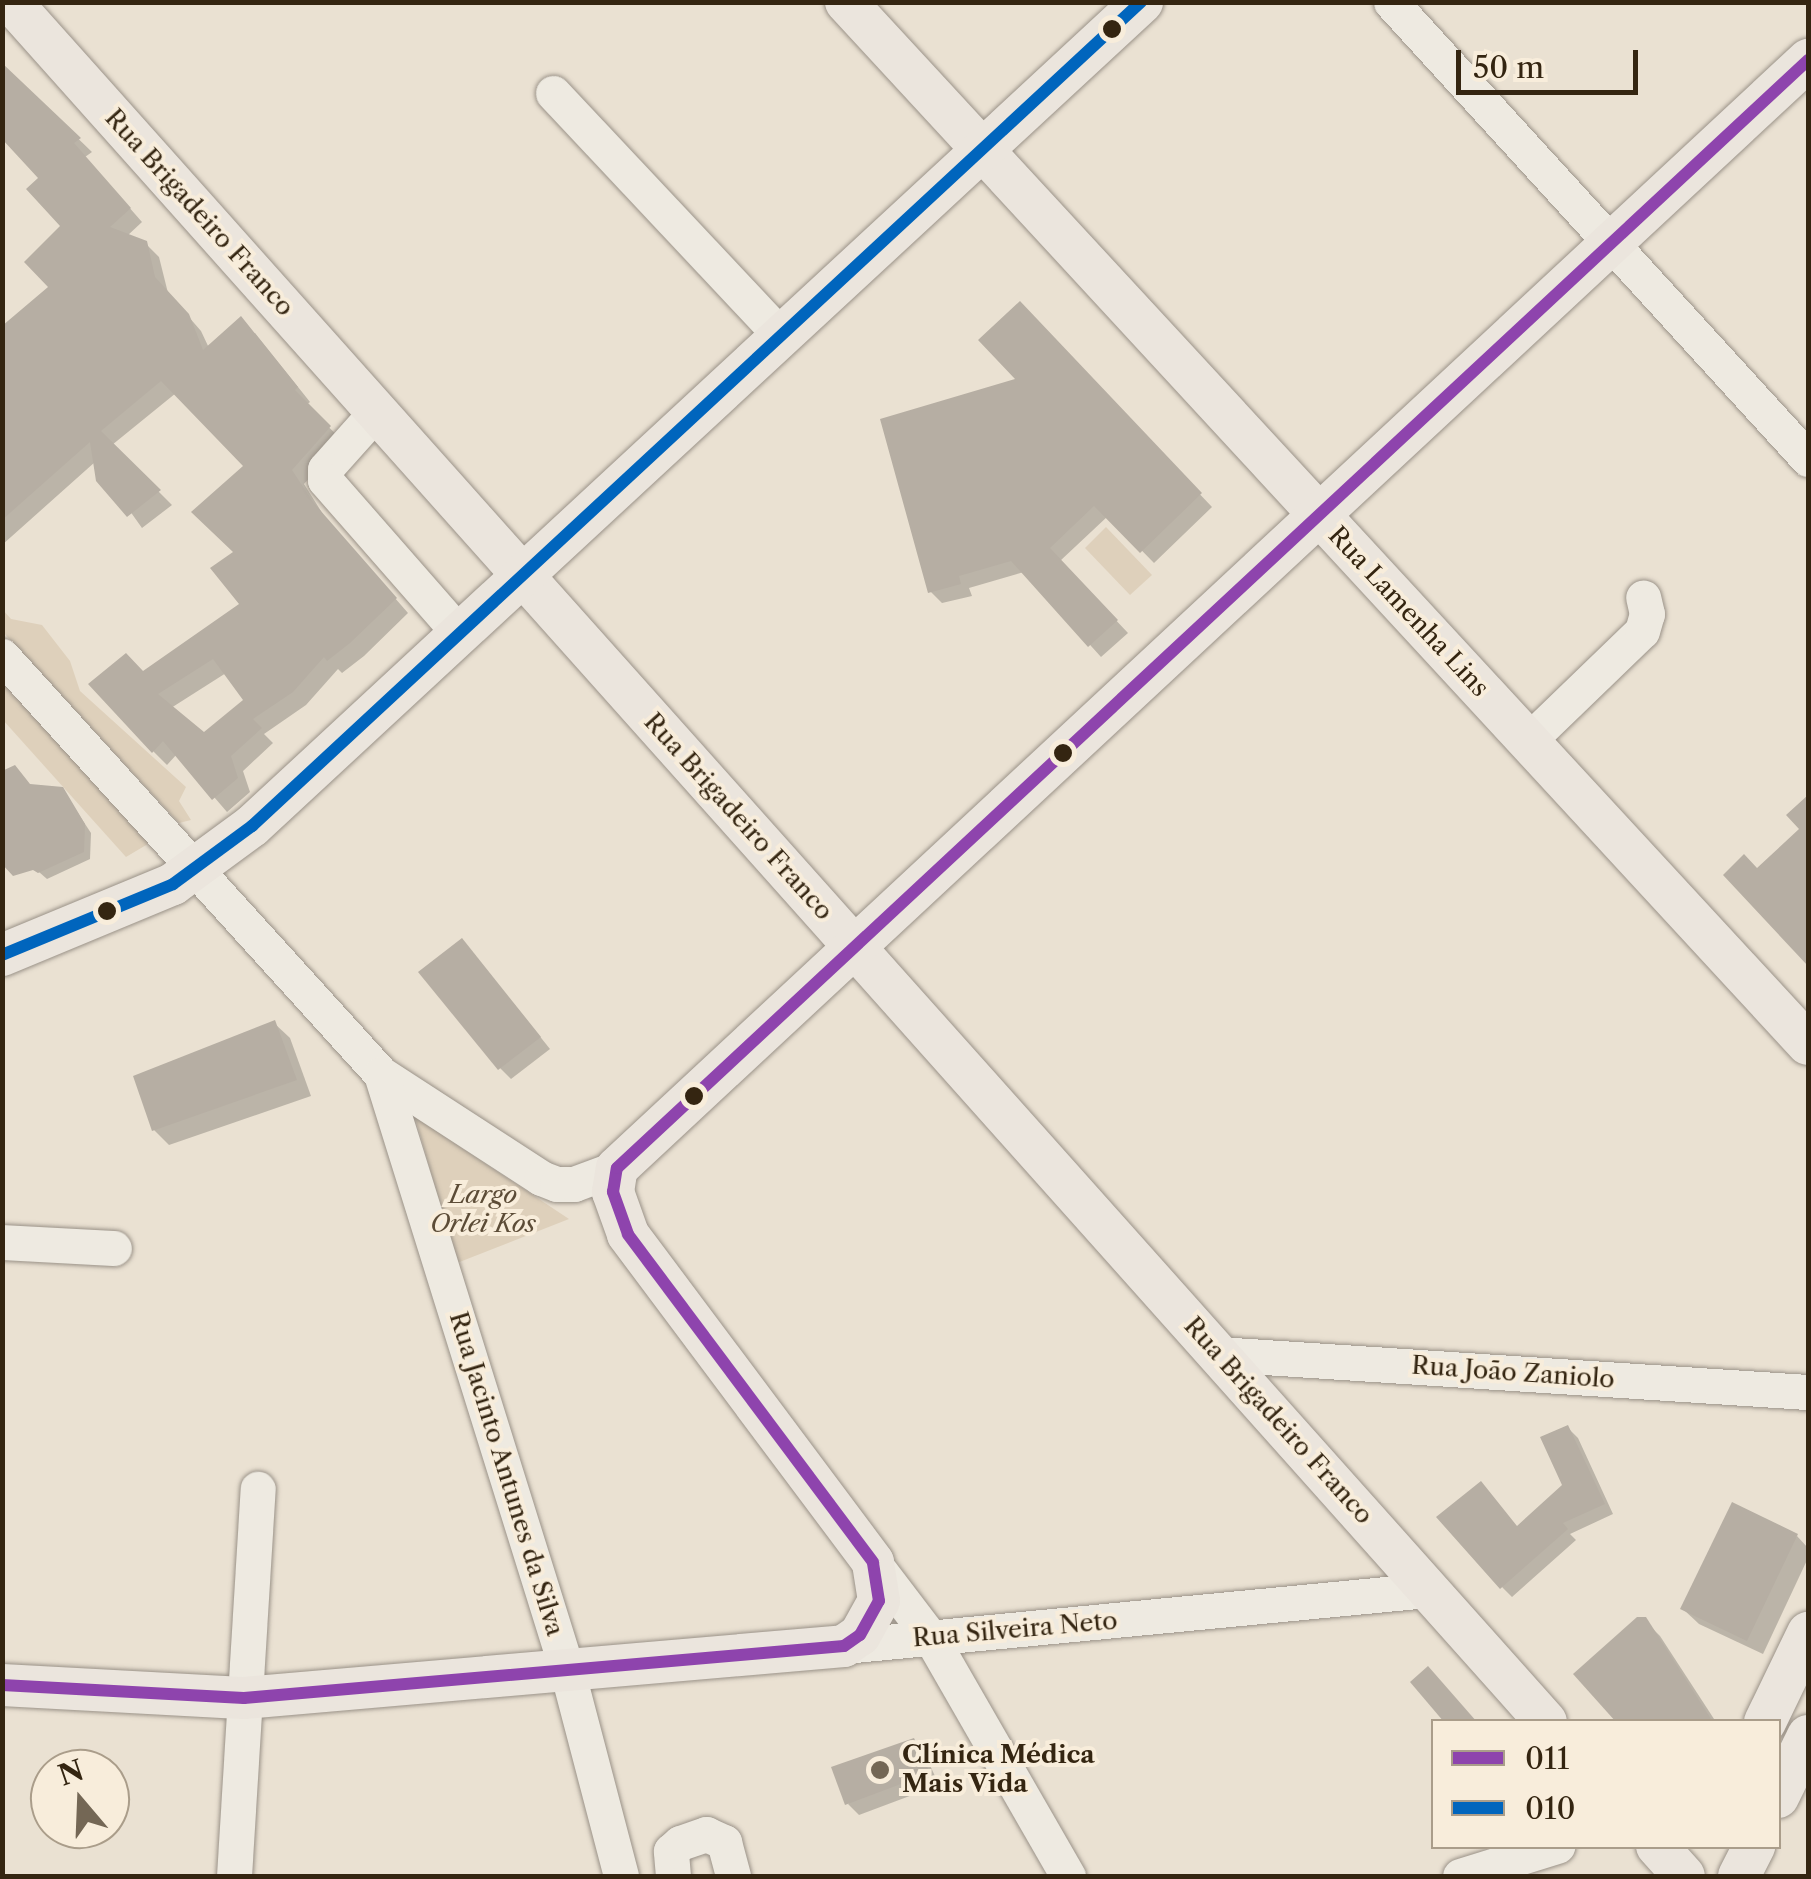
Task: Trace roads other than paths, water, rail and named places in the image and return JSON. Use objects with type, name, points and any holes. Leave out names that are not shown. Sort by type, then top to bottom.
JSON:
[{"type":"main road","name":"Rua Brigadeiro Franco","points":[[11,2],[1543,1719]]},
{"type":"main road","name":"Rua Lamenha Lins","points":[[846,2],[1808,1044]]},
{"type":"main road","points":[[2,955],[147,897],[196,870],[252,826],[1142,2]]},
{"type":"main road","points":[[844,1646],[872,1619],[879,1581],[873,1562],[628,1234],[613,1192],[617,1168],[1808,60]]},
{"type":"main road","points":[[1766,1719],[1808,1633]]},
{"type":"main road","name":"Rua Silveira Neto","points":[[2,1685],[244,1698],[844,1646]]},
{"type":"main road","points":[[1781,1791],[1808,1736]]},
{"type":"main road","points":[[1660,1849],[1686,1876],[1702,1849]]},
{"type":"main road","points":[[1739,1876],[1752,1849]]},
{"type":"street","points":[[1391,2],[1808,459]]},
{"type":"street","points":[[553,93],[781,336]]},
{"type":"street","points":[[376,412],[325,469],[325,480],[460,634]]},
{"type":"street","points":[[1528,741],[1642,631],[1648,614],[1643,597]]},
{"type":"street","points":[[2,656],[381,1074],[541,1178],[557,1184],[574,1184],[617,1168]]},
{"type":"street","name":"Rua Jacinto Antunes da Silva","points":[[381,1074],[567,1670],[621,1876]]},
{"type":"street","points":[[2,1242],[114,1248]]},
{"type":"street","name":"Rua João Zaniolo","points":[[1218,1354],[1808,1392]]},
{"type":"street","points":[[234,1876],[258,1489]]},
{"type":"street","points":[[873,1562],[931,1638],[1068,1876]]},
{"type":"street","name":"Rua Silveira Neto","points":[[844,1646],[1428,1590]]},
{"type":"street","points":[[673,1876],[668,1860],[672,1851],[680,1843],[706,1834],[724,1842],[732,1876]]},
{"type":"street","points":[[1460,1876],[1547,1849]]},
{"type":"place","name":"Clínica Médica Mais Vida","points":[[880,1770]]},
{"type":"park label","name":"Largo Orlei Kos","points":[[483,1210]]}]
